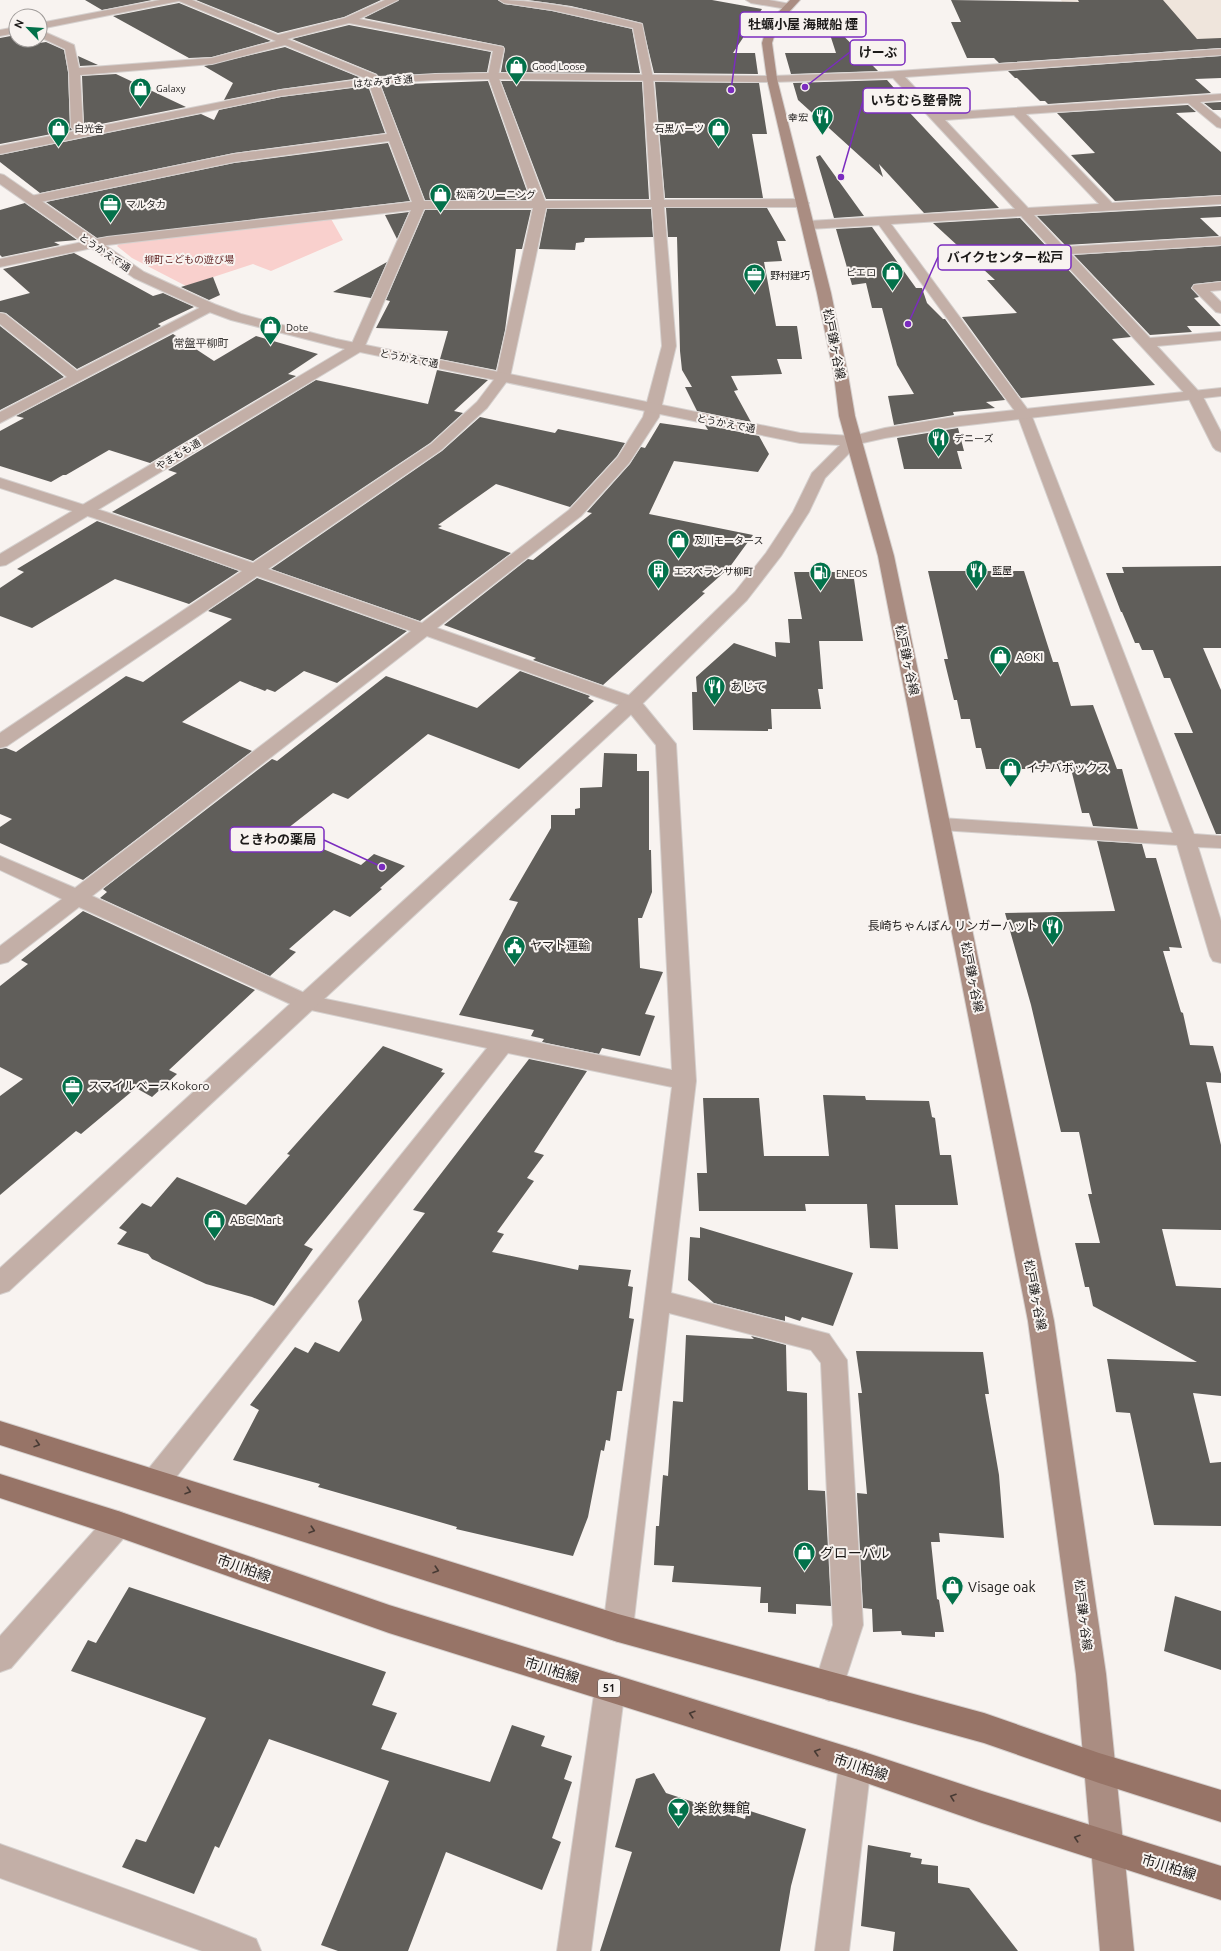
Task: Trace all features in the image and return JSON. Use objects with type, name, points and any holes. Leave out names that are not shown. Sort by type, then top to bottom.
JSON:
[{"type":"main road","name":"松戸鎌ヶ谷線","points":[[791,3],[773,23],[767,43],[772,79],[809,225],[840,367],[846,416],[866,479],[886,556],[942,824],[1041,1321],[1091,1674],[1108,1848],[1116,1951]]},
{"type":"main road","points":[[0,1433],[618,1628],[984,1728],[1099,1768],[1221,1806]]},
{"type":"main road","name":"市川柏線","points":[[0,1486],[118,1524],[389,1619],[855,1764],[1108,1848],[1221,1883]]},
{"type":"street","points":[[48,24],[175,0]]},
{"type":"street","points":[[183,0],[366,73],[372,77],[374,81],[374,86],[392,137],[419,205],[356,348]]},
{"type":"street","points":[[74,72],[212,61],[349,20],[393,0]]},
{"type":"street","points":[[0,957],[575,513],[624,460],[654,409],[669,346],[648,78],[638,26],[552,7],[504,0]]},
{"type":"street","points":[[751,0],[791,3]]},
{"type":"street","points":[[0,742],[436,447],[461,426],[482,405],[502,377],[516,322],[540,205],[494,76],[499,49],[349,20]]},
{"type":"street","points":[[48,37],[70,47],[74,72],[77,127],[83,133]]},
{"type":"street","name":"はなみずき通","points":[[0,150],[281,93],[374,81],[435,77],[494,76],[772,79],[896,74],[1221,52]]},
{"type":"street","points":[[896,74],[1195,395],[1221,447]]},
{"type":"street","points":[[935,117],[1221,97]]},
{"type":"street","points":[[1190,99],[1215,115],[1221,125]]},
{"type":"street","points":[[1018,111],[1109,206]]},
{"type":"street","points":[[31,200],[234,158],[392,137]]},
{"type":"street","name":"とうかえで通","points":[[0,178],[139,275],[208,307],[270,327],[356,348],[800,438],[853,441]]},
{"type":"street","points":[[809,225],[1221,200]]},
{"type":"street","points":[[0,263],[92,243],[419,205],[803,203]]},
{"type":"street","points":[[883,221],[1024,414],[1186,840],[1221,956]]},
{"type":"street","points":[[1060,250],[1221,241]]},
{"type":"street","points":[[1221,286],[1199,288],[1221,309]]},
{"type":"street","points":[[0,418],[208,307]]},
{"type":"street","points":[[0,317],[76,377]]},
{"type":"street","points":[[1146,343],[1221,336]]},
{"type":"street","name":"やまもも通","points":[[0,561],[356,348]]},
{"type":"street","points":[[0,1284],[632,703],[741,596],[773,556],[801,512],[818,476],[853,441],[885,433],[960,421],[1221,392]]},
{"type":"street","points":[[0,483],[85,510],[632,703],[666,744],[684,1081],[618,1628]]},
{"type":"street","points":[[942,824],[1221,842]]},
{"type":"street","points":[[0,862],[305,1002],[684,1081]]},
{"type":"street","points":[[156,1481],[503,1044]]},
{"type":"street","points":[[657,1300],[820,1342],[834,1360],[848,1625],[830,1686]]},
{"type":"street","points":[[0,1658],[118,1524]]},
{"type":"street","points":[[574,1951],[610,1688]]},
{"type":"street","points":[[832,1951],[855,1764]]},
{"type":"street","points":[[0,1861],[184,1927],[244,1951]]},
{"type":"shaded area","points":[[1061,0],[1221,0],[1221,46],[1088,55]]},
{"type":"green space","name":"柳町こどもの遊び場","points":[[330,217],[343,240],[271,271],[253,264],[186,286],[132,258],[117,246],[121,242]]},
{"type":"building","points":[[85,0],[152,0],[102,10]]},
{"type":"building","points":[[196,0],[381,0],[344,17],[278,33]]},
{"type":"building","points":[[399,0],[498,0],[504,4],[552,11],[632,29],[640,73],[501,72],[505,49],[503,46],[364,18]]},
{"type":"building","points":[[528,0],[712,0],[762,9],[733,53],[755,53],[758,74],[654,73],[642,23],[571,6]]},
{"type":"building","points":[[951,0],[1079,2],[1078,0],[1163,0],[1197,39],[1221,38],[1221,48],[999,63],[994,58],[967,58],[951,22],[961,22]]},
{"type":"building","points":[[179,3],[271,41],[212,57],[189,58],[113,16]]},
{"type":"building","points":[[824,16],[878,71],[791,74],[785,53],[836,53]]},
{"type":"building","points":[[349,25],[491,52],[487,72],[378,76],[377,74],[292,39]]},
{"type":"building","points":[[8,36],[8,48],[48,48],[48,43],[64,50],[68,72],[70,127],[72,130],[0,144],[0,38]]},
{"type":"building","points":[[285,47],[361,78],[281,89],[224,100],[233,83],[204,66]]},
{"type":"building","points":[[78,56],[98,65],[80,66]]},
{"type":"building","points":[[1221,56],[1221,78],[1195,79],[1211,93],[1048,104],[1045,101],[1040,101],[1008,71]]},
{"type":"building","points":[[116,74],[186,107],[86,127],[84,125],[82,76]]},
{"type":"building","points":[[887,80],[916,113],[910,113],[999,208],[924,213],[879,164],[883,177],[798,100],[793,83]]},
{"type":"building","points":[[488,81],[530,200],[425,200],[381,85]]},
{"type":"building","points":[[501,81],[642,82],[649,199],[546,199]]},
{"type":"building","points":[[655,82],[759,83],[767,134],[752,134],[763,198],[665,198]]},
{"type":"building","points":[[368,86],[385,133],[234,153],[40,193],[0,162],[0,155],[201,114],[214,120],[219,110],[281,97]]},
{"type":"building","points":[[1221,102],[1221,110],[1213,110],[1204,103]]},
{"type":"building","points":[[1188,105],[1196,112],[1176,113],[1221,152],[1221,195],[1115,201],[1071,155],[1095,153],[1057,113]]},
{"type":"building","points":[[388,143],[410,201],[97,238],[46,202],[234,163]]},
{"type":"building","points":[[820,155],[864,216],[834,218],[816,157]]},
{"type":"building","points":[[25,203],[77,240],[54,242],[60,245],[2,257],[0,255],[0,210]]},
{"type":"building","points":[[1221,206],[1221,217],[1200,218],[1219,236],[1065,245],[1037,216]]},
{"type":"building","points":[[666,208],[767,208],[786,241],[777,241],[782,261],[764,262],[776,326],[797,326],[802,359],[777,359],[782,374],[731,376],[738,390],[734,391],[751,422],[697,411],[685,387],[692,387],[682,370],[680,351],[677,237],[668,237]]},
{"type":"building","points":[[547,209],[651,209],[653,237],[585,238],[584,242],[576,243],[575,250],[539,249]]},
{"type":"building","points":[[425,210],[531,210],[522,249],[516,249],[505,330],[496,370],[440,359],[448,331],[376,328],[390,301],[386,300]]},
{"type":"building","points":[[409,212],[397,239],[385,215]]},
{"type":"building","points":[[1020,218],[1131,337],[1112,339],[1155,385],[1021,398],[962,317],[1017,313],[987,280],[995,280],[933,223]]},
{"type":"building","points":[[872,227],[916,288],[922,288],[927,303],[943,319],[945,319],[1005,400],[986,402],[995,408],[953,412],[954,415],[894,425],[888,396],[914,394],[897,365],[882,308],[872,308],[866,283],[852,285],[836,229]]},
{"type":"building","points":[[1221,246],[1221,281],[1194,284],[1191,288],[1199,297],[1194,298],[1221,326],[1187,326],[1192,332],[1150,335],[1074,255]]},
{"type":"building","points":[[74,253],[153,296],[163,293],[194,307],[158,324],[161,326],[77,369],[6,313],[0,312],[0,301],[30,293],[3,269]]},
{"type":"building","points":[[387,262],[371,298],[333,292]]},
{"type":"building","points":[[213,277],[220,295],[209,300],[181,287]]},
{"type":"building","points":[[0,326],[64,377],[0,410]]},
{"type":"building","points":[[173,334],[214,361],[256,336],[318,354],[288,374],[296,376],[150,463],[109,450],[51,482],[0,466],[0,431],[24,418],[16,416]]},
{"type":"building","points":[[437,370],[488,380],[454,411],[463,413],[430,443],[253,561],[112,512],[177,473],[168,470],[316,380],[428,404]]},
{"type":"building","points":[[480,417],[555,433],[558,429],[625,443],[617,456],[570,507],[496,484],[438,525],[442,526],[438,528],[511,553],[420,621],[271,569],[442,451]]},
{"type":"building","points":[[660,423],[708,430],[705,425],[759,436],[769,454],[758,472],[674,461],[649,514],[753,535],[729,568],[702,592],[705,593],[603,685],[533,660],[536,658],[444,625],[528,559],[533,560],[592,513],[587,512],[630,464],[641,447],[645,448]]},
{"type":"building","points":[[958,428],[964,451],[957,451],[962,469],[904,469],[897,438]]},
{"type":"building","points":[[97,521],[239,571],[189,604],[115,579],[32,628],[0,616],[0,588],[24,572],[17,569]]},
{"type":"building","points":[[1221,566],[1221,648],[1203,648],[1221,690],[1221,834],[1216,834],[1174,733],[1193,733],[1170,678],[1164,678],[1153,650],[1142,650],[1139,643],[1135,643],[1106,573],[1124,573],[1122,567]]},
{"type":"building","points":[[928,571],[1024,571],[1053,662],[1058,662],[1071,706],[1093,705],[1117,769],[1122,769],[1138,829],[1093,826],[1089,813],[1082,813],[1071,769],[986,769],[981,748],[976,748],[970,719],[961,719],[957,700],[954,700],[944,659],[948,659]]},
{"type":"building","points":[[794,572],[853,572],[863,641],[819,641],[823,689],[818,689],[821,709],[771,709],[772,729],[768,729],[768,731],[693,730],[692,692],[697,692],[696,677],[734,643],[776,657],[775,642],[790,643],[788,619],[802,619]]},
{"type":"building","points":[[257,578],[407,631],[337,683],[304,671],[275,692],[267,689],[265,691],[240,681],[182,722],[252,751],[83,880],[0,843],[0,827],[12,819],[0,814],[0,749],[6,748],[16,752],[126,676],[143,682],[232,619],[208,611]]},
{"type":"building","points":[[520,671],[590,696],[588,698],[594,701],[519,769],[428,734],[348,799],[333,793],[283,832],[361,865],[374,854],[405,866],[380,888],[382,889],[350,917],[334,910],[289,949],[296,952],[270,976],[100,898],[107,892],[103,889],[272,759],[277,761],[386,676],[477,708]]},
{"type":"building","points":[[604,753],[637,754],[637,771],[649,771],[649,850],[651,850],[652,892],[642,918],[638,918],[640,968],[663,972],[645,1014],[655,1016],[640,1056],[602,1048],[599,1054],[542,1042],[544,1039],[531,1036],[534,1030],[459,1015],[518,902],[509,900],[551,828],[551,815],[575,815],[575,809],[580,808],[580,788],[602,787]]},
{"type":"building","points":[[1097,841],[1142,844],[1146,858],[1156,858],[1182,948],[1169,947],[1170,951],[1163,951],[1181,1012],[1183,1013],[1190,1045],[1213,1046],[1221,1074],[1221,1083],[1206,1082],[1221,1145],[1221,1230],[1162,1229],[1176,1286],[1221,1288],[1221,1396],[1193,1393],[1210,1463],[1221,1462],[1221,1526],[1154,1525],[1130,1413],[1116,1412],[1107,1359],[1197,1362],[1093,1306],[1089,1287],[1085,1287],[1075,1243],[1100,1243],[1088,1194],[1092,1194],[1079,1132],[1061,1132],[1031,1005],[1005,913],[1115,911]]},
{"type":"building","points":[[83,911],[255,990],[169,1070],[177,1074],[152,1097],[136,1088],[81,1134],[76,1131],[0,1195],[0,1096],[23,1079],[0,1067],[0,986],[28,964],[21,960]]},
{"type":"building","points":[[383,1046],[443,1069],[441,1072],[445,1073],[304,1245],[313,1249],[274,1306],[252,1297],[206,1284],[152,1259],[148,1254],[117,1244],[127,1232],[119,1228],[142,1203],[151,1207],[177,1177],[246,1205],[290,1155],[287,1154]]},
{"type":"building","points":[[529,1059],[587,1071],[534,1152],[544,1155],[527,1178],[534,1181],[497,1232],[504,1234],[492,1252],[578,1270],[579,1265],[631,1270],[628,1286],[633,1287],[629,1318],[634,1319],[622,1391],[617,1391],[610,1441],[606,1440],[604,1451],[601,1450],[588,1517],[573,1556],[456,1529],[457,1527],[318,1487],[320,1484],[233,1460],[259,1410],[250,1405],[295,1347],[308,1353],[315,1342],[339,1352],[362,1320],[358,1301],[425,1213],[413,1210]]},
{"type":"building","points":[[823,1095],[865,1096],[866,1100],[929,1101],[932,1117],[935,1118],[940,1155],[951,1155],[958,1205],[895,1205],[898,1249],[870,1248],[867,1204],[805,1204],[806,1211],[699,1211],[697,1173],[707,1173],[703,1098],[759,1098],[764,1156],[829,1156]]},
{"type":"building","points":[[700,1227],[853,1273],[833,1326],[802,1317],[800,1321],[785,1316],[785,1321],[714,1303],[688,1280],[690,1237],[700,1238]]},
{"type":"building","points":[[686,1335],[754,1339],[751,1336],[786,1345],[787,1391],[807,1393],[808,1490],[825,1491],[831,1606],[796,1604],[796,1614],[768,1612],[768,1603],[760,1603],[761,1587],[672,1582],[674,1566],[654,1565],[656,1526],[659,1526],[663,1475],[668,1476],[673,1401],[683,1402]]},
{"type":"building","points":[[856,1351],[983,1352],[989,1394],[985,1394],[999,1475],[1004,1538],[939,1533],[940,1542],[931,1542],[937,1599],[939,1600],[944,1632],[935,1632],[935,1637],[902,1635],[901,1631],[873,1632],[872,1609],[863,1608],[857,1493],[867,1494],[858,1393],[862,1393]]},
{"type":"building","points":[[129,1587],[386,1672],[372,1705],[397,1713],[381,1749],[490,1782],[512,1725],[545,1736],[541,1746],[572,1756],[564,1779],[572,1782],[552,1838],[561,1842],[542,1890],[446,1852],[408,1951],[338,1951],[321,1945],[389,1781],[269,1739],[219,1848],[215,1846],[194,1894],[122,1867],[136,1839],[146,1842],[206,1718],[71,1671],[88,1640],[96,1643]]},
{"type":"building","points":[[1175,1596],[1221,1611],[1221,1670],[1164,1651]]},
{"type":"building","points":[[654,1773],[666,1793],[745,1819],[747,1810],[806,1829],[791,1886],[780,1951],[600,1951],[632,1852],[615,1847],[636,1779]]},
{"type":"building","points":[[868,1845],[911,1853],[910,1857],[922,1859],[921,1864],[938,1866],[938,1883],[969,1888],[1018,1951],[893,1951],[895,1932],[861,1926]]},
{"type":"place","name":"Good Loose","points":[[516,86]]},
{"type":"place","name":"けーぶ","points":[[805,87]]},
{"type":"place","name":"牡蠣小屋 海賊船 煙","points":[[731,90]]},
{"type":"place","name":"Galaxy","points":[[141,108]]},
{"type":"place","name":"幸宏","points":[[823,136]]},
{"type":"place","name":"白光舎","points":[[58,148]]},
{"type":"place","name":"石黒パーツ","points":[[719,148]]},
{"type":"place","name":"いちむら整骨院","points":[[841,177]]},
{"type":"place","name":"松南クリーニング","points":[[441,214]]},
{"type":"place","name":"マルタカ","points":[[110,224]]},
{"type":"place","name":"ピエロ","points":[[892,292]]},
{"type":"place","name":"野村建巧","points":[[754,294]]},
{"type":"place","name":"バイクセンター松戸","points":[[908,324]]},
{"type":"place","name":"Dote","points":[[270,346]]},
{"type":"place","name":"デニーズ","points":[[938,458]]},
{"type":"place","name":"及川モータース","points":[[678,560]]},
{"type":"place","name":"エスペランサ柳町","points":[[659,590]]},
{"type":"place","name":"藍屋","points":[[977,590]]},
{"type":"place","name":"ENEOS","points":[[821,592]]},
{"type":"place","name":"AOKI","points":[[1000,676]]},
{"type":"place","name":"あじて","points":[[714,706]]},
{"type":"place","name":"イナバボックス","points":[[1010,788]]},
{"type":"place","name":"ときわの薬局","points":[[382,867]]},
{"type":"place","name":"長崎ちゃんぽん リンガーハット","points":[[1053,946]]},
{"type":"place","name":"ヤマト運輸","points":[[514,966]]},
{"type":"place","name":"スマイルベースKokoro","points":[[73,1106]]},
{"type":"place","name":"ABC Mart","points":[[214,1240]]},
{"type":"place","name":"グローバル","points":[[804,1572]]},
{"type":"place","name":"Visage oak","points":[[953,1606]]},
{"type":"place","name":"楽飲舞館","points":[[679,1828]]},
{"type":"district","name":"常盤平柳町","points":[[201,343]]}]
